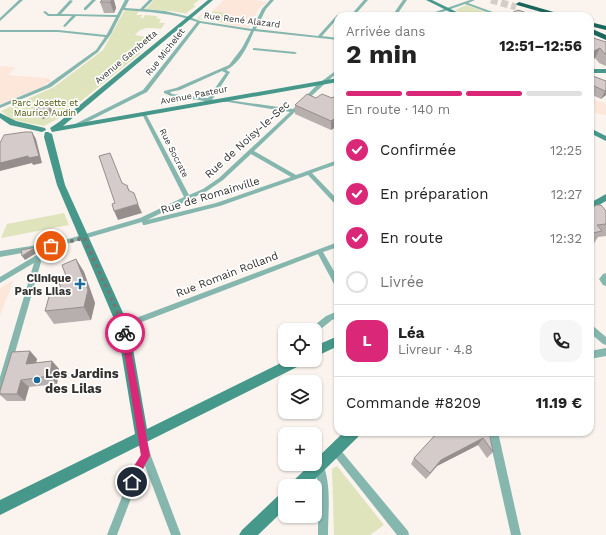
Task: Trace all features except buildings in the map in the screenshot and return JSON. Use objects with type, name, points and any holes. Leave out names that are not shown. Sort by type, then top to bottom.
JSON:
[{"type":"highway","points":[[537,12],[518,5],[546,12]]},
{"type":"highway","points":[[594,25],[606,29]]},
{"type":"highway","points":[[594,30],[606,34]]},
{"type":"highway","points":[[594,31],[606,38]]},
{"type":"main road","name":"Avenue Gambetta","points":[[48,131],[62,124],[211,0]]},
{"type":"main road","points":[[428,0],[453,12]]},
{"type":"main road","points":[[594,71],[606,71]]},
{"type":"main road","points":[[594,76],[601,79]]},
{"type":"main road","name":"Avenue Pasteur","points":[[28,135],[144,114],[210,100],[334,81]]},
{"type":"main road","points":[[0,115],[13,122],[48,131],[48,138],[61,185],[123,326],[142,437]]},
{"type":"main road","points":[[594,132],[606,139]]},
{"type":"main road","points":[[594,207],[606,197]]},
{"type":"main road","points":[[322,349],[334,343]]},
{"type":"main road","points":[[0,508],[279,367]]},
{"type":"main road","points":[[322,462],[349,436]]},
{"type":"main road","points":[[305,479],[313,471]]},
{"type":"main road","points":[[248,535],[278,506]]},
{"type":"street","points":[[0,20],[21,0]]},
{"type":"street","points":[[85,9],[94,0]]},
{"type":"street","points":[[0,107],[58,81],[97,51],[108,36],[126,0]]},
{"type":"street","points":[[141,10],[151,0]]},
{"type":"street","points":[[356,12],[366,0]]},
{"type":"street","points":[[397,12],[405,0]]},
{"type":"street","points":[[438,12],[473,0]]},
{"type":"street","points":[[58,15],[71,1]]},
{"type":"street","points":[[270,1],[264,9],[244,48],[231,66],[178,89],[166,92],[171,95],[228,101],[294,111]]},
{"type":"street","points":[[465,3],[491,12]]},
{"type":"street","name":"Rue René Alazard","points":[[122,9],[165,12],[199,22],[253,30],[332,38]]},
{"type":"street","points":[[45,12],[46,14],[58,15],[118,16]]},
{"type":"street","points":[[65,26],[75,15]]},
{"type":"street","points":[[320,36],[334,20]]},
{"type":"street","name":"Rue Michelet","points":[[71,128],[145,91],[199,22]]},
{"type":"street","points":[[0,31],[58,31],[108,36]]},
{"type":"street","points":[[244,48],[295,53]]},
{"type":"street","points":[[210,100],[228,72],[223,70]]},
{"type":"street","name":"Rue de Noisy-le-Sec","points":[[0,254],[51,246],[152,219],[221,179],[334,73]]},
{"type":"street","name":"Rue Socrate","points":[[144,114],[188,199]]},
{"type":"street","points":[[251,152],[295,177]]},
{"type":"street","name":"Rue de Romainville","points":[[152,219],[218,205],[334,163]]},
{"type":"street","points":[[308,172],[334,200]]},
{"type":"street","name":"Rue Romain Rolland","points":[[123,326],[334,245]]},
{"type":"street","points":[[0,280],[37,259],[51,246]]},
{"type":"street","points":[[319,251],[334,277]]},
{"type":"street","points":[[0,391],[38,262],[37,259]]},
{"type":"street","points":[[606,276],[603,279],[606,282]]},
{"type":"street","points":[[322,324],[334,316]]},
{"type":"street","points":[[594,332],[606,342]]},
{"type":"street","points":[[594,354],[606,352]]},
{"type":"street","points":[[494,436],[516,535]]},
{"type":"street","points":[[142,437],[146,456],[176,535]]},
{"type":"street","points":[[335,450],[404,535]]},
{"type":"street","points":[[112,535],[137,469],[146,456]]},
{"type":"street","points":[[320,471],[323,483],[323,535]]},
{"type":"shaded area","points":[[224,0],[254,0],[267,2],[259,8],[249,28],[224,24],[227,13],[212,11]]},
{"type":"shaded area","points":[[0,66],[15,67],[8,75],[47,78],[52,81],[0,105]]},
{"type":"shaded area","points":[[594,101],[606,103],[606,115],[595,113]]},
{"type":"shaded area","points":[[14,280],[12,284],[0,316],[0,288]]},
{"type":"green space","points":[[154,0],[199,0],[193,5],[196,6],[186,13],[188,14],[146,9]]},
{"type":"green space","points":[[466,5],[486,12],[459,12],[455,10]]},
{"type":"green space","name":"Parc Josette et Maurice Audin","points":[[124,11],[139,11],[136,15],[143,15],[140,18],[143,18],[145,15],[158,16],[156,18],[161,19],[159,23],[165,23],[161,29],[143,29],[135,35],[146,37],[135,52],[141,53],[61,117],[44,126],[13,120],[1,111],[54,87],[103,50]]},
{"type":"green space","points":[[213,11],[228,13],[224,23],[197,19],[202,14],[199,18],[204,19],[207,17],[219,19],[221,17],[209,15]]},
{"type":"green space","points":[[64,213],[69,225],[1,238],[7,224]]},
{"type":"green space","points":[[337,466],[384,525],[370,535],[334,535],[332,469]]},
{"type":"tunnel","points":[[491,0],[516,7]]},
{"type":"way so far","points":[[51,246],[84,238],[118,313],[125,333]]},
{"type":"place","name":"Clinique Paris Lilas","points":[[80,284]]},
{"type":"place","name":"Les Jardins des Lilas","points":[[37,380]]},
{"type":"route","points":[[125,333],[146,456],[137,469],[132,482]]}]
